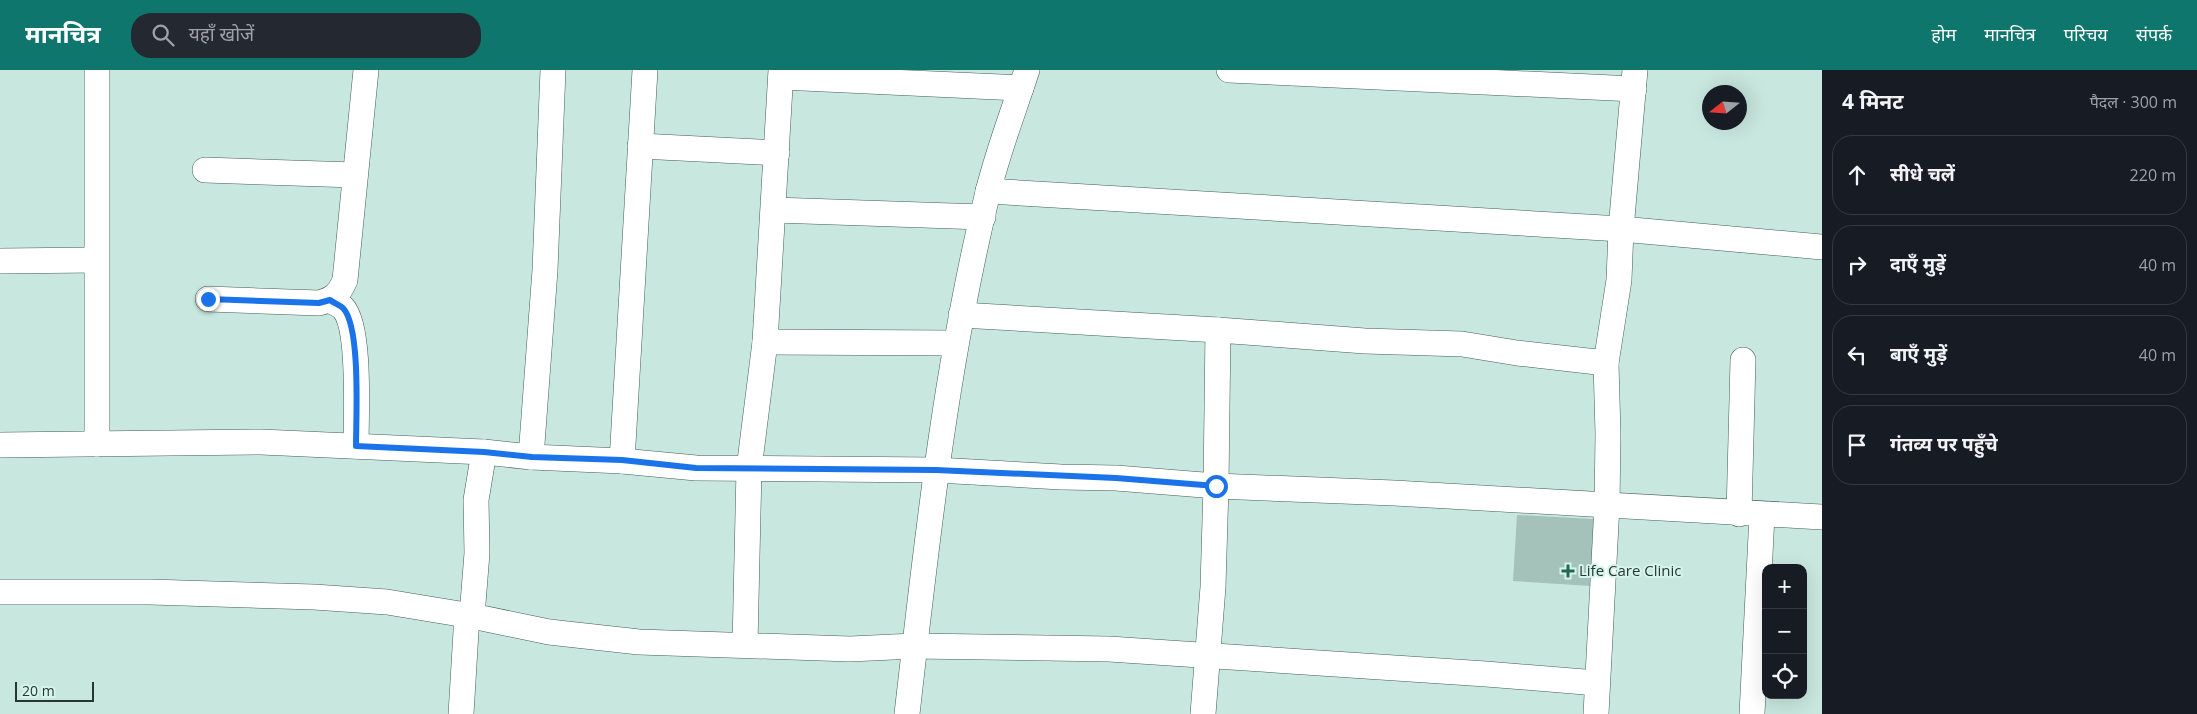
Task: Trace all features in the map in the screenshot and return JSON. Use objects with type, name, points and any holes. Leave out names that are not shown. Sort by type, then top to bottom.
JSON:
[{"type":"street","points":[[97,70],[97,444]]},
{"type":"street","points":[[208,299],[319,303],[330,300],[340,293],[345,280],[366,70]]},
{"type":"street","points":[[532,457],[545,270],[553,70]]},
{"type":"street","points":[[622,460],[645,70]]},
{"type":"street","points":[[1229,70],[1635,80],[1621,229],[1619,280],[1606,363],[1607,505],[1596,714]]},
{"type":"street","points":[[745,645],[749,469],[765,342],[778,153],[781,73],[1024,79],[988,191],[961,315],[936,470],[907,714]]},
{"type":"street","points":[[640,146],[778,153]]},
{"type":"street","points":[[205,170],[356,175]]},
{"type":"street","points":[[988,191],[1621,229],[1822,247]]},
{"type":"street","points":[[774,210],[982,217]]},
{"type":"street","points":[[0,261],[96,260]]},
{"type":"street","points":[[330,300],[343,308],[351,322],[355,344],[356,446]]},
{"type":"street","points":[[961,315],[1218,330],[1365,341],[1462,344],[1517,353],[1606,363]]},
{"type":"street","points":[[1203,714],[1208,656],[1216,486],[1218,330]]},
{"type":"street","points":[[765,342],[956,343]]},
{"type":"street","points":[[1743,360],[1750,514],[1752,714]]},
{"type":"street","points":[[0,445],[261,442],[622,460],[696,468],[936,470],[1116,478],[1216,486],[1394,493],[1822,517]]},
{"type":"street","points":[[461,714],[477,553],[476,500],[484,452]]},
{"type":"street","points":[[0,592],[150,592],[314,597],[386,602],[549,632],[684,644],[850,649],[914,646],[1110,649],[1476,673],[1597,683]]},
{"type":"building","points":[[1517,515],[1594,519],[1591,586],[1513,581]]},
{"type":"place","name":"Life Care Clinic","points":[[1568,571]]},
{"type":"route","points":[[208,299],[319,303],[330,300],[343,308],[351,322],[355,344],[356,446],[484,452],[532,457],[622,460],[696,468],[936,470],[1116,478],[1216,486]]}]
